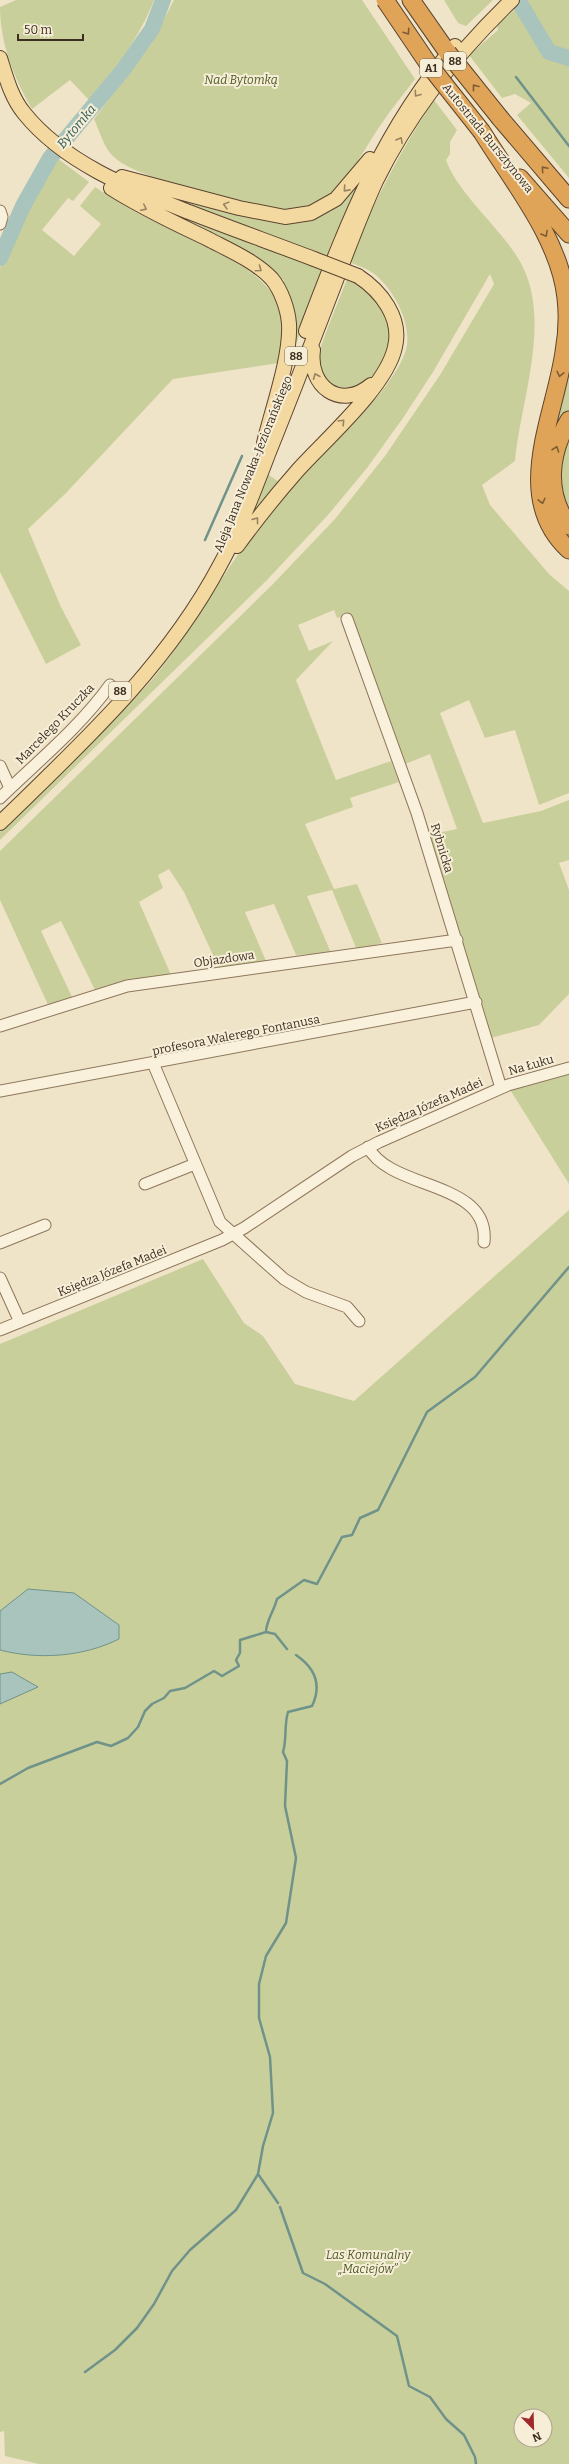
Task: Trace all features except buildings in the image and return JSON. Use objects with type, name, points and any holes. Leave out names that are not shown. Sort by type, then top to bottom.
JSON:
[{"type":"highway","name":"Autostrada Bursztynowa","points":[[385,0],[429,65],[482,132],[569,234]]},
{"type":"highway","name":"Autostrada Bursztynowa","points":[[412,0],[448,52],[500,118],[569,199]]},
{"type":"highway","points":[[482,132],[540,224],[552,247],[561,274],[566,298],[564,353],[541,454],[539,475],[544,510],[552,528],[569,550]]},
{"type":"highway","points":[[569,420],[553,455],[552,480],[557,503],[569,526]]},
{"type":"main road","name":"Aleja Jana Nowaka-Jeziorańskiego","points":[[0,811],[106,706],[161,642],[217,554],[264,443],[368,176],[403,113],[439,65],[502,3]]},
{"type":"main road","name":"Aleja Jana Nowaka-Jeziorańskiego","points":[[0,823],[113,712],[144,677],[169,646],[209,586],[247,508],[377,180],[414,117],[447,71],[502,3]]},
{"type":"main road","points":[[0,58],[14,97],[23,112],[52,140],[91,169],[132,189],[358,276],[372,285],[382,296],[390,310],[395,327],[396,346],[381,376],[365,398],[277,495],[209,586]]},
{"type":"main road","points":[[91,169],[239,208],[285,217],[311,213],[336,199],[358,175],[403,113]]},
{"type":"main road","points":[[91,169],[102,182],[132,202],[227,249],[262,270],[278,289],[286,310],[288,335],[286,356],[264,443]]},
{"type":"main road","points":[[314,337],[312,367],[316,380],[325,389],[343,396],[353,395],[365,390],[381,376]]},
{"type":"street","points":[[0,211],[2,217],[0,224]]},
{"type":"street","name":"Rybnicka","points":[[347,619],[417,813],[476,1002],[501,1088]]},
{"type":"street","name":"Marcelego Kruczka","points":[[0,798],[54,747],[102,696],[110,685]]},
{"type":"street","points":[[0,766],[10,788]]},
{"type":"street","name":"Objazdowa","points":[[0,1026],[127,986],[457,940]]},
{"type":"street","name":"profesora Walerego Fontanusa","points":[[0,1091],[153,1064],[476,1002]]},
{"type":"street","points":[[153,1064],[220,1222],[292,1285],[347,1307],[358,1321]]},
{"type":"street","name":"Na Łuku","points":[[501,1088],[569,1068]]},
{"type":"street","name":"Księdza Józefa Madei","points":[[0,1330],[204,1248],[234,1234],[368,1147],[501,1088]]},
{"type":"street","name":"Księdza Józefa Madei","points":[[368,1147],[381,1163],[472,1205],[483,1226],[484,1242]]},
{"type":"street","points":[[145,1184],[195,1164]]},
{"type":"street","points":[[0,1243],[45,1225]]},
{"type":"street","points":[[0,1278],[20,1322]]},
{"type":"green space","points":[[16,0],[154,0],[134,40],[90,101],[70,80],[32,109],[14,73],[2,34],[0,7]]},
{"type":"green space","name":"Nad Bytomką","points":[[174,0],[362,0],[415,79],[384,120],[352,170],[342,182],[331,193],[302,208],[283,211],[190,189],[164,181],[122,163],[110,153],[103,141],[94,119],[151,44]]},
{"type":"green space","points":[[444,0],[493,0],[466,26],[458,23]]},
{"type":"green space","points":[[526,0],[569,0],[569,178],[517,115],[531,103],[515,94],[502,98],[469,55],[498,30],[497,25]]},
{"type":"green space","points":[[434,100],[457,130],[450,142],[450,154],[446,160],[451,172],[518,258],[528,281],[534,305],[532,358],[515,461],[482,485],[490,505],[549,574],[569,591],[569,793],[539,805],[515,730],[485,738],[469,700],[440,713],[483,823],[541,811],[569,800],[569,860],[559,863],[569,890],[569,994],[539,1025],[491,1038],[428,835],[457,829],[430,754],[403,765],[348,614],[337,618],[334,610],[298,625],[309,651],[333,641],[296,680],[336,780],[391,761],[399,782],[350,798],[353,807],[305,824],[334,889],[357,884],[382,943],[357,950],[332,890],[307,896],[331,953],[296,955],[274,904],[245,912],[266,961],[219,968],[184,892],[169,869],[158,875],[163,888],[139,902],[172,977],[96,992],[61,921],[41,931],[73,999],[49,1007],[0,900],[0,851],[272,585],[335,519],[385,456],[440,375],[494,284],[490,274],[433,372],[403,418],[367,468],[328,515],[267,580],[0,840],[0,832],[156,675],[188,632],[231,564],[262,521],[279,500],[332,447],[372,403],[389,382],[401,362],[407,345],[407,335],[406,325],[399,305],[380,279],[370,271],[349,262],[387,179]]},
{"type":"green space","points":[[57,158],[89,182],[73,201],[68,198],[42,230],[74,256],[101,224],[80,206],[95,187],[137,213],[219,252],[241,265],[259,279],[273,294],[280,311],[281,331],[279,363],[173,379],[65,494],[28,529],[61,607],[81,645],[46,664],[0,572],[0,268],[26,206]]},
{"type":"green space","points":[[359,183],[339,227],[330,257],[144,189],[284,222]]},
{"type":"green space","points":[[144,203],[174,211],[323,270],[293,352],[282,284],[284,280]]},
{"type":"green space","points":[[347,279],[356,283],[375,301],[386,319],[389,337],[386,355],[378,370],[367,381],[354,388],[341,389],[329,383],[324,378],[318,363],[318,359],[326,333]]},
{"type":"green space","points":[[569,360],[569,410],[552,439]]},
{"type":"green space","points":[[569,437],[569,509],[561,482],[561,473]]},
{"type":"green space","points":[[266,473],[282,484],[250,520]]},
{"type":"green space","points":[[569,1072],[569,1184],[509,1088]]},
{"type":"green space","name":"Las Komunalny „Maciejów”","points":[[569,1210],[569,2464],[39,2464],[5,2456],[4,2431],[0,2432],[0,1344],[203,1259],[244,1323],[263,1336],[295,1384],[354,1401]]},
{"type":"water","points":[[28,1589],[74,1593],[119,1625],[119,1639],[91,1650],[60,1655],[30,1655],[0,1650],[0,1611]]},
{"type":"water","points":[[12,1672],[38,1687],[0,1704],[0,1674]]},
{"type":"waterway","name":"Bytomka","points":[[0,258],[23,206],[50,158],[123,70],[152,29],[163,0]]},
{"type":"waterway","points":[[518,0],[549,52],[569,58]]},
{"type":"waterway","points":[[520,3],[524,0]]},
{"type":"waterway","points":[[516,77],[569,146]]},
{"type":"waterway","points":[[205,540],[242,456]]},
{"type":"waterway","points":[[266,1632],[267,1624],[277,1599],[304,1580],[317,1584],[342,1537],[352,1535],[360,1518],[378,1510],[427,1412],[475,1377],[569,1267]]},
{"type":"waterway","points":[[0,1784],[28,1768],[97,1742],[111,1746],[128,1738],[138,1727],[145,1711],[152,1704],[164,1698],[170,1691],[185,1688],[214,1671],[222,1676],[239,1666],[236,1660],[240,1653],[240,1640],[266,1632],[275,1634],[287,1649]]},
{"type":"waterway","points":[[278,2203],[258,2174],[263,2146],[273,2113],[270,2057],[259,2018],[259,1984],[266,1956],[286,1923],[296,1858],[285,1806],[287,1761],[283,1752],[287,1717],[288,1712],[312,1706],[316,1691],[315,1678],[312,1671],[303,1660],[296,1655]]},
{"type":"waterway","points":[[85,2372],[115,2350],[137,2328],[154,2304],[172,2271],[190,2250],[236,2210],[258,2174]]},
{"type":"waterway","points":[[280,2207],[303,2273],[325,2284],[397,2336],[409,2386],[430,2397],[446,2419],[464,2435],[475,2457],[476,2464]]}]
